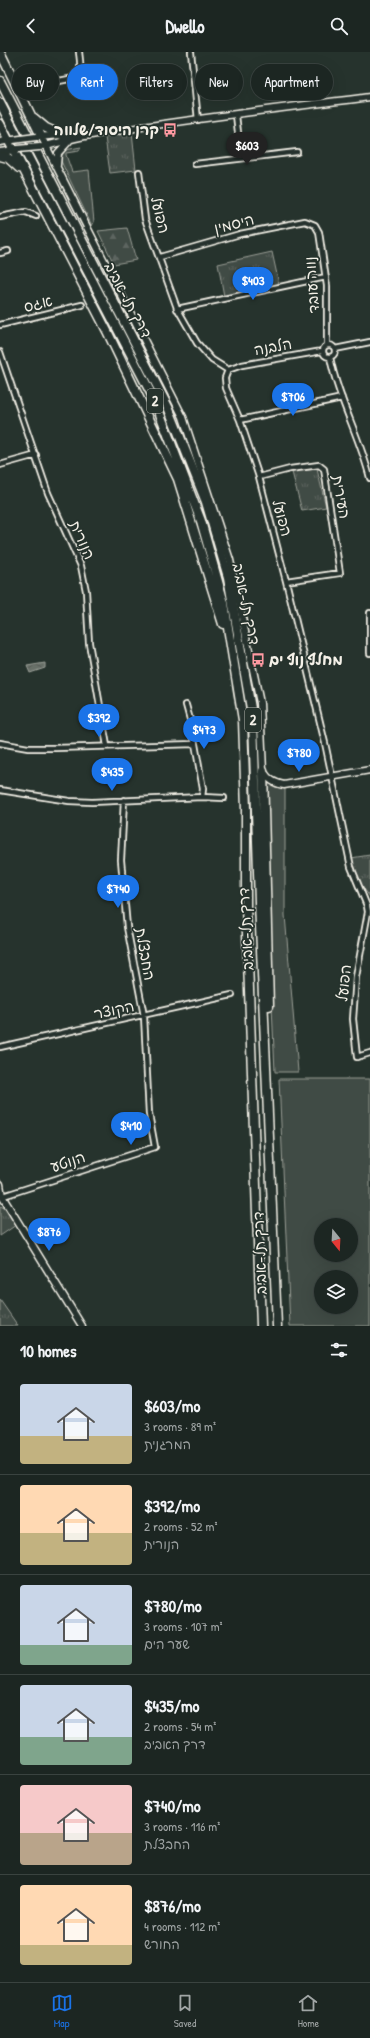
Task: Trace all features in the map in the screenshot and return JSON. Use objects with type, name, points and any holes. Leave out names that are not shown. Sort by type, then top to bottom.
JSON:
[{"type":"highway","points":[[0,52],[30,115],[38,137]]},
{"type":"highway","name":"דרך תל-אביב","points":[[0,81],[168,407],[206,502],[228,577],[253,720],[259,902],[269,1107],[277,1326]]},
{"type":"highway","name":"דרך תל-אביב","points":[[0,103],[154,401],[169,435],[201,521],[224,603],[243,720],[246,810],[246,905],[261,1326]]},
{"type":"highway","points":[[30,115],[46,128],[62,135]]},
{"type":"highway","points":[[0,124],[11,141],[27,177],[108,333],[178,479],[233,659]]},
{"type":"highway","points":[[0,156],[13,161],[27,177]]},
{"type":"highway","points":[[264,771],[271,1053],[269,1107]]},
{"type":"street","points":[[59,81],[76,77],[81,68],[79,52]]},
{"type":"street","points":[[191,52],[198,120]]},
{"type":"street","points":[[0,152],[43,146],[82,136],[370,97]]},
{"type":"street","points":[[236,115],[241,158]]},
{"type":"street","points":[[0,142],[62,135],[82,136]]},
{"type":"street","points":[[38,137],[57,168],[102,260],[183,417],[230,560],[260,703],[264,771],[269,779],[275,784],[284,785],[370,770]]},
{"type":"street","points":[[57,168],[56,156],[69,140]]},
{"type":"street","points":[[195,164],[297,152]]},
{"type":"street","name":"הפועל","points":[[139,172],[145,219],[178,309],[197,342],[212,360],[228,370],[225,378],[226,388],[230,401],[240,420],[259,477],[286,581],[333,776],[351,867],[363,893],[369,912],[356,977],[353,1019],[358,1057],[370,1052]]},
{"type":"street","points":[[0,217],[26,212],[36,216]]},
{"type":"street","name":"היסמין","points":[[160,257],[240,234],[304,221],[315,225]]},
{"type":"street","name":"נווה עובד","points":[[315,225],[319,232],[326,277],[327,344]]},
{"type":"street","points":[[0,253],[8,251]]},
{"type":"street","points":[[178,309],[326,277]]},
{"type":"street","name":"אגס","points":[[0,325],[82,305]]},
{"type":"street","points":[[335,349],[370,342]]},
{"type":"street","points":[[330,357],[335,354],[335,349],[333,345],[327,344],[322,351],[326,356],[330,357],[342,398],[364,454],[370,478]]},
{"type":"street","name":"הלבנה","points":[[228,370],[242,365],[322,351]]},
{"type":"street","name":"הנורית","points":[[0,352],[54,508],[83,573],[86,598],[88,643],[107,746]]},
{"type":"street","points":[[240,420],[342,398]]},
{"type":"street","points":[[0,465],[36,456]]},
{"type":"street","name":"העירית","points":[[259,477],[290,469],[319,465],[323,467],[331,506],[340,574],[286,581]]},
{"type":"street","points":[[370,613],[370,653]]},
{"type":"street","points":[[186,704],[203,790],[202,797]]},
{"type":"street","points":[[0,743],[28,748],[195,744]]},
{"type":"street","points":[[0,790],[69,801],[92,802],[202,797],[224,798]]},
{"type":"street","name":"החבצלת","points":[[124,800],[121,860],[128,927],[144,1016]]},
{"type":"street","name":"הפועל","points":[[363,893],[370,900]]},
{"type":"street","name":"הקוצר","points":[[0,1047],[144,1016],[232,995]]},
{"type":"street","name":"הנוטע","points":[[1,1196],[155,1147],[149,1114],[144,1016]]},
{"type":"street","points":[[0,1184],[1,1196],[82,1326]]},
{"type":"green space","points":[[132,133],[136,170],[110,173],[105,137]]},
{"type":"green space","points":[[81,147],[79,151],[66,153],[66,155],[72,172],[89,170],[94,222],[92,226],[60,159],[65,150]]},
{"type":"green space","points":[[127,228],[136,260],[114,264],[98,231]]},
{"type":"green space","points":[[272,252],[279,284],[224,296],[218,264]]},
{"type":"green space","points":[[317,469],[326,507],[302,511],[292,472]]},
{"type":"green space","points":[[267,782],[285,788],[285,915],[298,1072],[275,1072],[268,917]]},
{"type":"green space","points":[[370,855],[370,897],[358,881],[351,858]]},
{"type":"green space","points":[[279,1079],[370,1079],[370,1326],[290,1326]]},
{"type":"green space","points":[[0,1206],[7,1209],[16,1225],[0,1236]]},
{"type":"green space","points":[[0,1300],[18,1326],[0,1326]]},
{"type":"water","points":[[45,663],[45,668],[30,673],[27,666]]},
{"type":"place","name":"קרן היסוד/שלווה","points":[[170,130]]},
{"type":"place","name":"מחלף נוף ים","points":[[258,660]]}]
